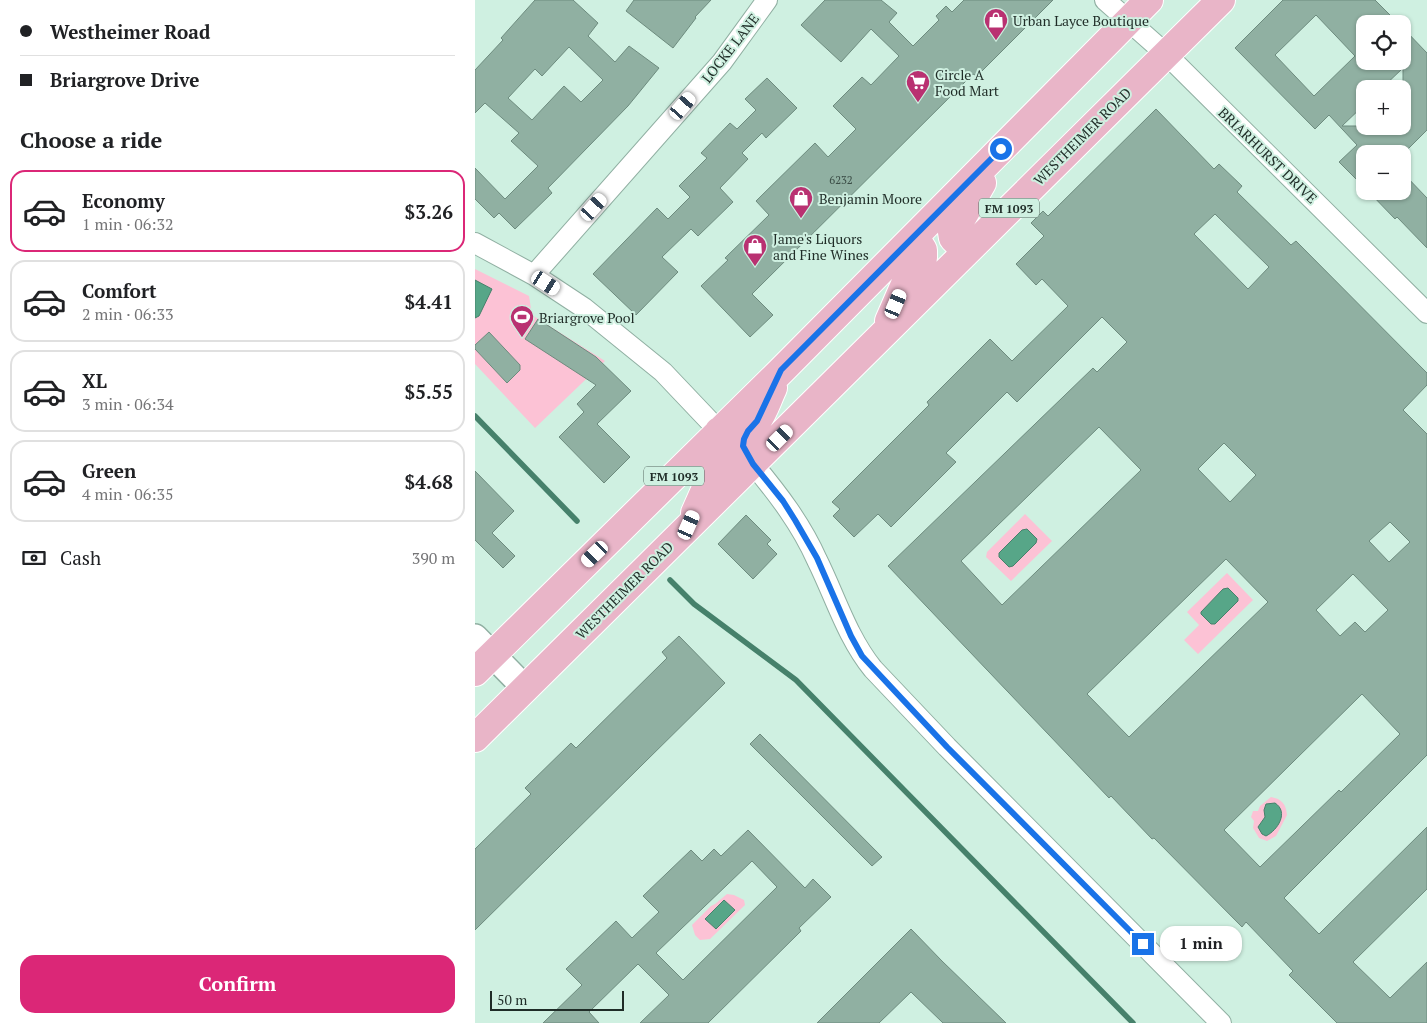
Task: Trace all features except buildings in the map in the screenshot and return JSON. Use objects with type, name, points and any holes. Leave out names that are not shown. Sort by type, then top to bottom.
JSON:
[{"type":"main road","name":"FM 1093","points":[[481,654],[719,431],[915,237],[1149,0]]},
{"type":"main road","name":"WESTHEIMER ROAD","points":[[475,738],[753,464],[965,251],[1221,0]]},
{"type":"main road","points":[[965,251],[953,238],[952,232],[1001,149]]},
{"type":"main road","points":[[883,334],[909,275],[923,258],[923,250],[915,237]]},
{"type":"main road","points":[[753,464],[743,446],[744,439],[757,421],[781,370]]},
{"type":"main road","points":[[689,525],[714,470],[726,455],[726,449],[719,431]]},
{"type":"street","name":"LOCKE LANE","points":[[534,275],[722,62],[767,0]]},
{"type":"street","name":"BRIARHURST DRIVE","points":[[1105,0],[1166,54],[1427,313]]},
{"type":"street","points":[[475,243],[534,275],[584,308],[663,372],[719,431]]},
{"type":"street","points":[[753,464],[783,501],[817,558],[851,636],[868,663],[954,754],[1221,1023]]},
{"type":"street","points":[[481,654],[525,688]]},
{"type":"shaded area","name":"Briargrove Pool","points":[[475,269],[529,296],[532,315],[605,361],[535,428],[475,364]]},
{"type":"shaded area","points":[[475,280],[492,289],[479,316],[475,318]]},
{"type":"shaded area","points":[[1025,514],[1052,541],[1011,581],[986,557],[987,552]]},
{"type":"shaded area","points":[[1027,529],[1037,539],[1036,543],[1013,566],[1009,567],[999,557],[999,553],[1022,530]]},
{"type":"shaded area","points":[[1227,573],[1253,600],[1198,654],[1184,640],[1199,625],[1187,612]]},
{"type":"shaded area","points":[[1228,588],[1238,598],[1238,601],[1215,624],[1211,624],[1201,612],[1223,589]]},
{"type":"shaded area","points":[[1271,797],[1283,803],[1287,815],[1276,836],[1267,841],[1259,838],[1253,828],[1254,821],[1251,817],[1253,811],[1258,811],[1260,806]]},
{"type":"shaded area","points":[[1275,803],[1281,811],[1280,821],[1274,830],[1266,836],[1262,834],[1258,827],[1265,817],[1264,810],[1266,804]]},
{"type":"shaded area","points":[[727,894],[744,900],[745,905],[710,939],[700,940],[695,935],[692,925],[711,906]]},
{"type":"shaded area","points":[[724,900],[735,910],[716,929],[705,919]]},
{"type":"waterway","points":[[475,416],[577,521]]},
{"type":"waterway","points":[[670,580],[694,604],[796,680],[1133,1023]]},
{"type":"place","name":"Urban Layce Boutique","points":[[996,41]]},
{"type":"place","name":"Circle A Food Mart","points":[[918,103]]},
{"type":"place","name":"Benjamin Moore","points":[[801,219]]},
{"type":"place","name":"Jame's Liquors and Fine Wines","points":[[755,267]]},
{"type":"place","name":"Briargrove Pool","points":[[522,338]]},
{"type":"route","points":[[1001,149],[781,370],[757,421],[748,431],[743,446],[753,464],[783,501],[817,558],[851,636],[862,656],[947,747],[1143,944]]}]
